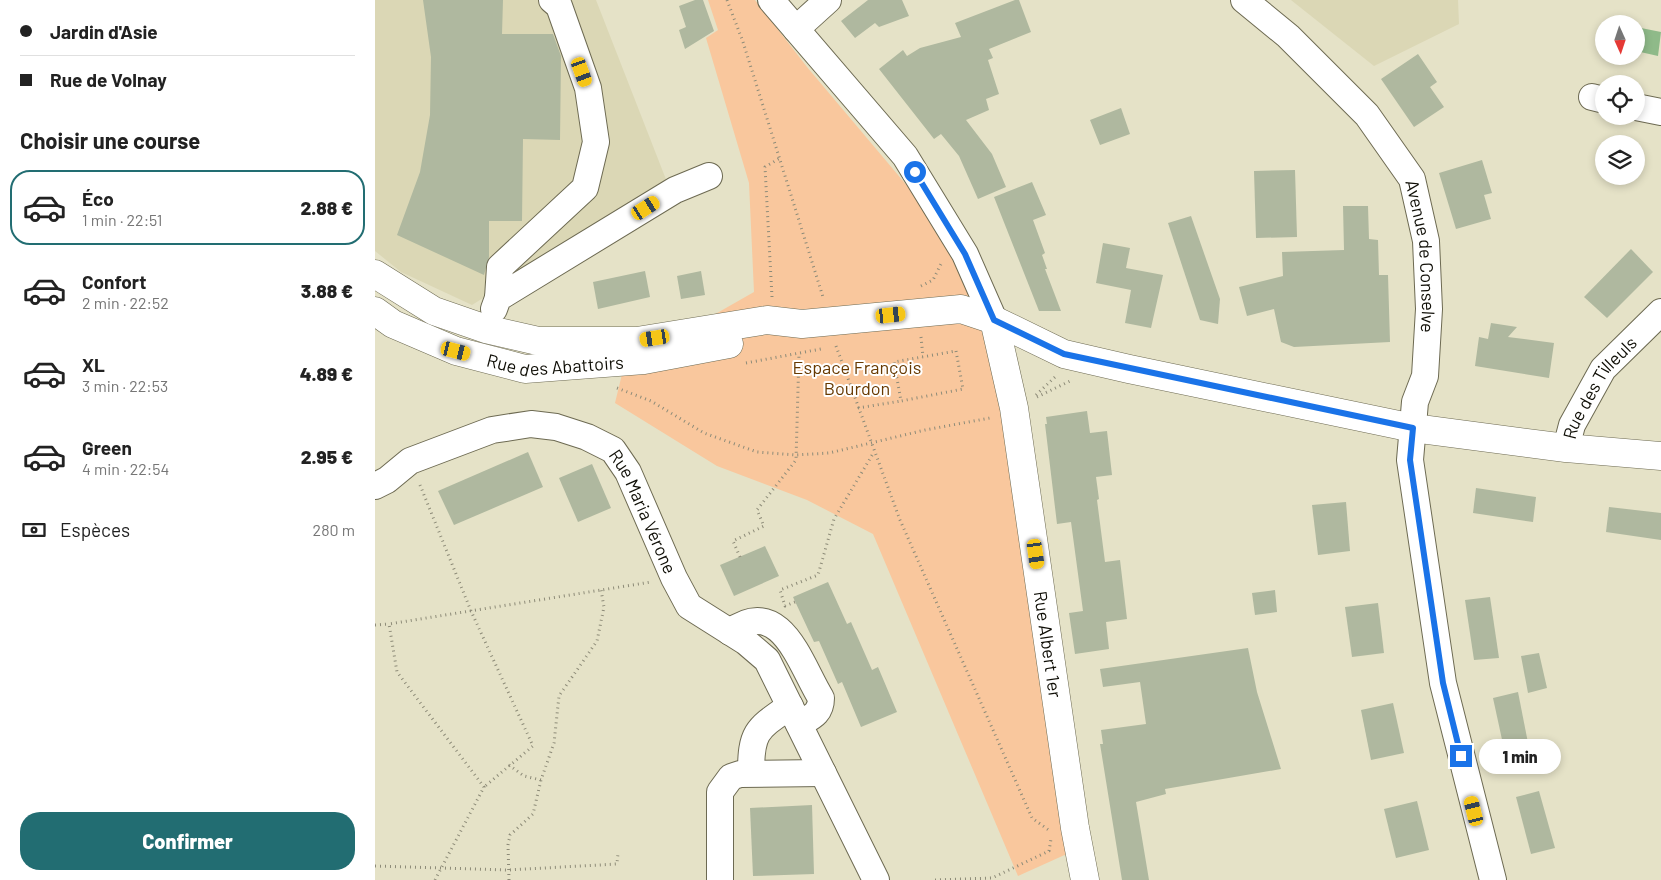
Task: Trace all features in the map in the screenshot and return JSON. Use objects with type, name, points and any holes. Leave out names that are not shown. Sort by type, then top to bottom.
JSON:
[{"type":"main road","points":[[375,274],[434,310],[486,329],[538,341],[637,341],[767,320],[961,309],[994,320],[1064,354],[1413,428],[1566,448],[1661,456]]},
{"type":"main road","name":"Rue des Abattoirs","points":[[375,311],[393,324],[456,351],[525,369],[644,360],[769,337],[817,316]]},
{"type":"main road","name":"Rue Albert 1er","points":[[994,320],[1014,408],[1075,828],[1085,880]]},
{"type":"street","points":[[486,329],[498,298],[501,268],[585,188],[596,142],[588,88],[559,6],[553,0]]},
{"type":"street","points":[[771,0],[905,156],[965,254],[994,320]]},
{"type":"street","points":[[796,29],[828,0]]},
{"type":"street","name":"Avenue de Conselve","points":[[1244,0],[1288,36],[1367,115],[1411,179],[1426,241],[1429,310],[1425,376],[1415,402],[1410,460],[1443,683],[1493,880]]},
{"type":"street","points":[[1645,108],[1661,112]]},
{"type":"street","points":[[498,298],[675,190],[709,176]]},
{"type":"street","name":"Rue des Tilleuls","points":[[1566,448],[1572,425],[1603,369],[1661,312]]},
{"type":"street","name":"Rue Maria Vérone","points":[[375,486],[387,480],[410,461],[492,430],[531,424],[556,427],[587,436],[613,450],[628,472],[674,578],[689,606],[730,632],[767,660],[873,879]]},
{"type":"street","points":[[751,773],[752,746],[757,733],[766,722],[794,715]]},
{"type":"street","points":[[720,880],[720,792],[731,777],[751,773],[823,773]]},
{"type":"path","points":[[727,0],[743,42],[824,300],[817,316],[836,346],[900,520],[1031,818],[1052,832]]},
{"type":"path","points":[[773,299],[765,167],[780,158]]},
{"type":"path","points":[[914,290],[933,280],[941,267],[942,257]]},
{"type":"path","points":[[858,408],[901,401],[963,389],[956,351],[894,362],[901,401]]},
{"type":"path","points":[[740,557],[733,541],[764,526],[757,510],[796,460],[799,354]]},
{"type":"path","points":[[614,387],[651,401],[704,433],[757,452],[796,455],[829,453],[925,430],[987,419],[1075,379]]},
{"type":"path","points":[[795,602],[785,606],[780,590],[819,575],[834,519],[875,451]]},
{"type":"path","points":[[410,461],[471,611],[533,746],[484,787],[435,880]]},
{"type":"path","points":[[375,626],[674,578]]},
{"type":"path","points":[[509,880],[508,846],[510,834],[533,814],[541,780],[554,743],[559,696],[597,641],[604,607],[601,590]]},
{"type":"path","points":[[389,624],[397,672],[484,787]]},
{"type":"path","points":[[509,765],[524,776],[541,780]]},
{"type":"path","points":[[375,866],[441,870],[508,870],[617,864],[618,853]]},
{"type":"path","points":[[935,880],[992,878],[1041,854]]},
{"type":"shaded area","points":[[375,0],[596,0],[667,182],[472,305],[401,272],[375,251]]},
{"type":"shaded area","points":[[1291,0],[1458,0],[1459,24],[1374,66]]},
{"type":"shaded area","points":[[1645,29],[1661,32],[1658,56],[1645,53]]},
{"type":"green space","name":"Espace François Bourdon","points":[[708,0],[755,0],[807,67],[925,207],[952,254],[976,303],[1002,408],[1069,853],[1018,876],[873,534],[807,500],[717,466],[615,403],[624,366],[754,292],[749,183],[706,38],[718,30]]},
{"type":"building","points":[[423,0],[503,0],[502,34],[553,34],[561,56],[560,140],[523,139],[522,221],[489,221],[489,257],[484,275],[397,235],[420,172],[430,115],[431,57]]},
{"type":"building","points":[[695,0],[703,0],[714,31],[685,49],[679,30],[686,27],[679,6]]},
{"type":"building","points":[[868,0],[902,0],[909,16],[879,27],[875,23],[855,38],[841,21]]},
{"type":"building","points":[[1019,0],[1031,32],[989,49],[993,58],[988,60],[999,94],[986,99],[989,110],[966,120],[992,154],[1006,187],[978,199],[959,156],[941,134],[934,139],[879,69],[903,50],[907,56],[920,48],[961,37],[955,23]]},
{"type":"building","points":[[1418,54],[1437,82],[1430,87],[1444,107],[1414,127],[1381,79]]},
{"type":"building","points":[[1121,108],[1130,134],[1100,145],[1090,120]]},
{"type":"building","points":[[1482,160],[1492,193],[1484,195],[1491,219],[1456,229],[1439,173]]},
{"type":"building","points":[[1295,170],[1297,237],[1256,238],[1254,171]]},
{"type":"building","points":[[1032,182],[1046,215],[1033,220],[1045,253],[1042,255],[1047,269],[1045,269],[1061,311],[1039,311],[994,197]]},
{"type":"building","points":[[1343,206],[1368,206],[1369,239],[1378,240],[1379,275],[1388,275],[1390,342],[1294,347],[1281,342],[1274,309],[1247,316],[1239,287],[1283,276],[1282,252],[1344,250]]},
{"type":"building","points":[[1191,216],[1220,299],[1218,324],[1200,320],[1168,223]]},
{"type":"building","points":[[1103,243],[1130,248],[1126,268],[1163,275],[1151,328],[1125,323],[1131,290],[1096,283]]},
{"type":"building","points":[[1631,249],[1653,272],[1607,318],[1584,297]]},
{"type":"building","points":[[645,271],[650,297],[598,309],[593,282]]},
{"type":"building","points":[[701,271],[705,295],[681,299],[677,276]]},
{"type":"building","points":[[1491,323],[1517,327],[1508,337],[1554,343],[1549,378],[1475,366],[1479,337],[1488,339]]},
{"type":"building","points":[[1087,411],[1090,433],[1107,431],[1112,475],[1096,477],[1099,499],[1097,500],[1105,562],[1120,560],[1127,619],[1106,622],[1109,649],[1075,654],[1069,613],[1083,611],[1071,522],[1057,524],[1045,424],[1047,424],[1046,417]]},
{"type":"building","points":[[528,452],[543,487],[454,525],[438,491]]},
{"type":"building","points":[[592,464],[611,508],[578,522],[559,478]]},
{"type":"building","points":[[1476,488],[1536,497],[1533,522],[1473,513]]},
{"type":"building","points":[[1346,502],[1350,551],[1318,555],[1312,505]]},
{"type":"building","points":[[1609,507],[1661,513],[1661,540],[1606,532]]},
{"type":"building","points":[[765,546],[779,576],[734,596],[720,565]]},
{"type":"building","points":[[828,582],[847,624],[851,622],[872,670],[878,667],[897,712],[861,727],[842,682],[838,684],[819,641],[814,642],[793,597]]},
{"type":"building","points":[[1275,590],[1277,612],[1255,615],[1252,593]]},
{"type":"building","points":[[1490,597],[1499,658],[1474,660],[1465,600]]},
{"type":"building","points":[[1378,603],[1384,653],[1352,657],[1345,607]]},
{"type":"building","points":[[1248,648],[1257,692],[1281,769],[1165,789],[1166,794],[1136,802],[1149,880],[1122,880],[1100,744],[1103,744],[1101,730],[1146,724],[1140,682],[1103,687],[1100,669]]},
{"type":"building","points":[[1539,653],[1547,688],[1528,693],[1521,656]]},
{"type":"building","points":[[1518,692],[1530,753],[1506,758],[1493,698]]},
{"type":"building","points":[[1393,703],[1404,753],[1371,760],[1361,710]]},
{"type":"building","points":[[1539,791],[1555,848],[1531,854],[1516,797]]},
{"type":"building","points":[[1417,801],[1429,850],[1396,858],[1384,809]]},
{"type":"building","points":[[812,805],[814,874],[753,876],[750,808]]},
{"type":"route","points":[[915,172],[965,254],[994,320],[1064,354],[1413,428],[1410,460],[1443,683],[1461,756]]}]
